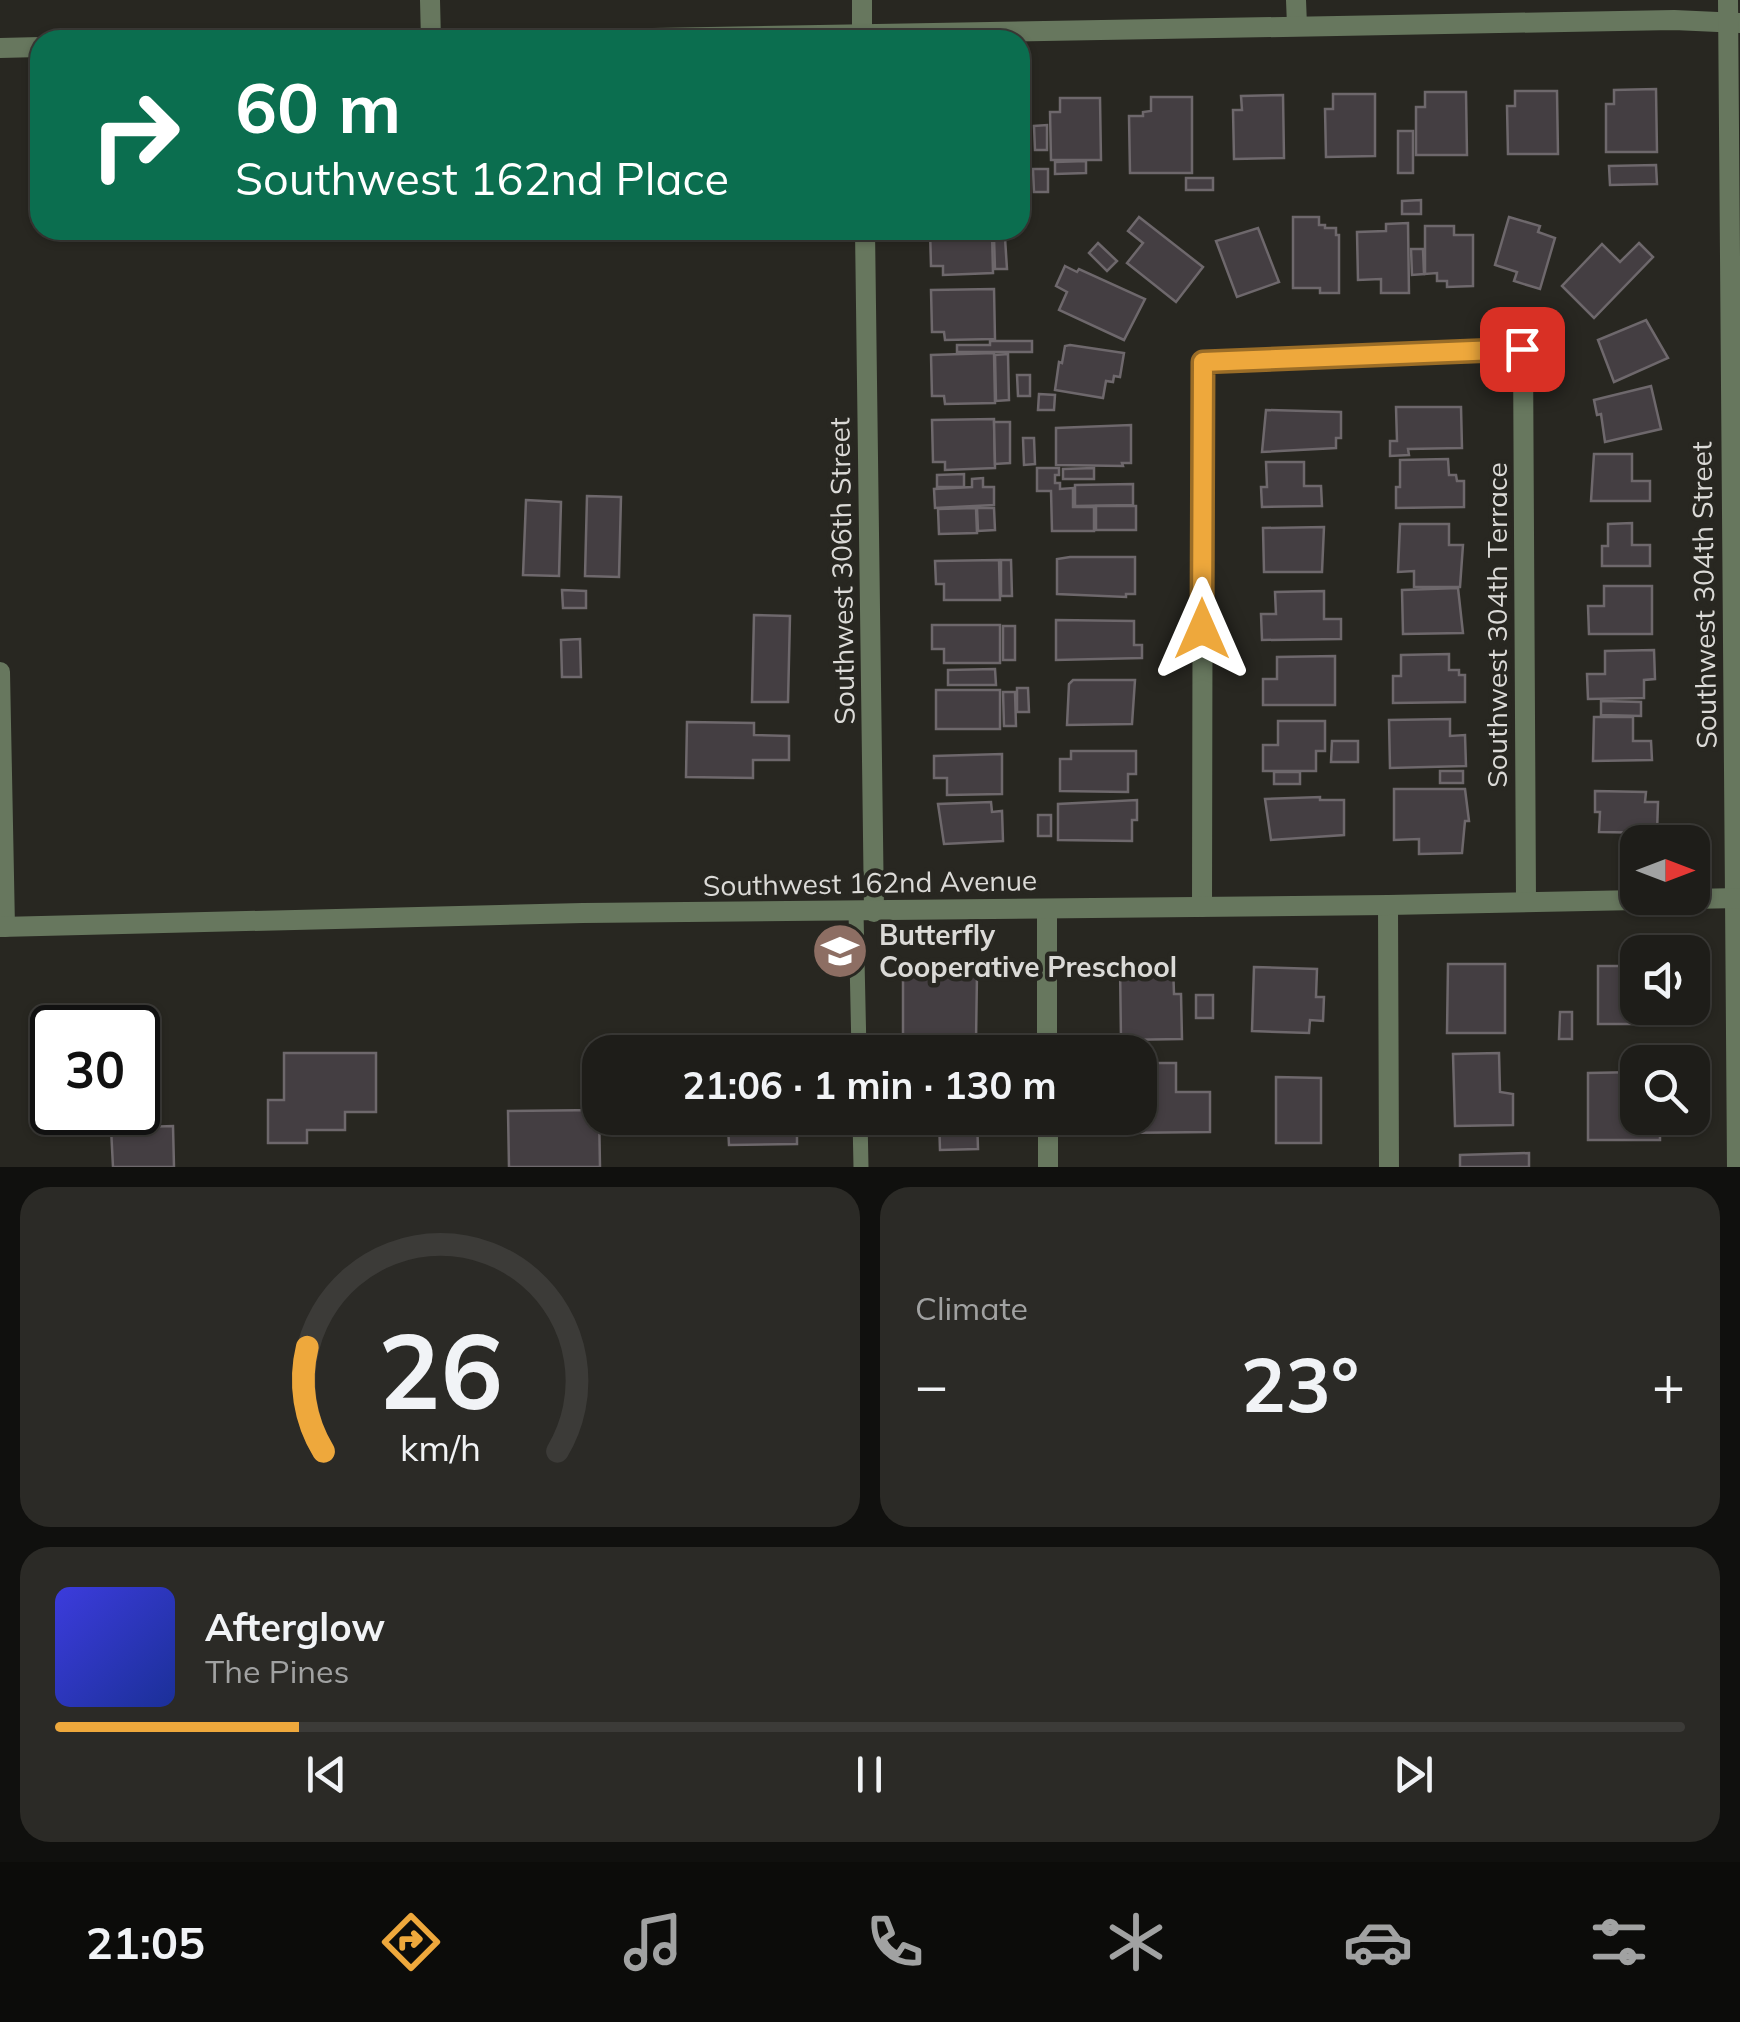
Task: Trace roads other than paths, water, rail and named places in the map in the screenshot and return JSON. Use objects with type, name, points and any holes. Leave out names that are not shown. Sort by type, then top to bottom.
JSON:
[{"type":"street","points":[[430,0],[431,30]]},
{"type":"street","points":[[862,0],[862,30]]},
{"type":"street","points":[[1296,0],[1297,25]]},
{"type":"street","name":"Southwest 304th Street","points":[[1728,0],[1734,23],[1738,1167]]},
{"type":"street","points":[[1030,32],[1674,20],[1734,23]]},
{"type":"street","points":[[0,48],[30,47]]},
{"type":"street","name":"Southwest 306th Street","points":[[864,240],[865,912]]},
{"type":"street","name":"Southwest 304th Terrace","points":[[1202,908],[1203,362],[1522,349],[1526,902]]},
{"type":"street","points":[[0,672],[3,927]]},
{"type":"street","name":"Southwest 162nd Avenue","points":[[3,927],[583,914],[1737,898]]},
{"type":"street","points":[[1388,905],[1389,1167]]},
{"type":"street","points":[[1047,909],[1047,1035]]},
{"type":"street","points":[[1048,1135],[1048,1167]]},
{"type":"lane","points":[[860,1035],[865,912]]},
{"type":"lane","points":[[860,1135],[861,1167]]},
{"type":"place","name":"Butterfly Cooperative Preschool","points":[[840,951]]}]
